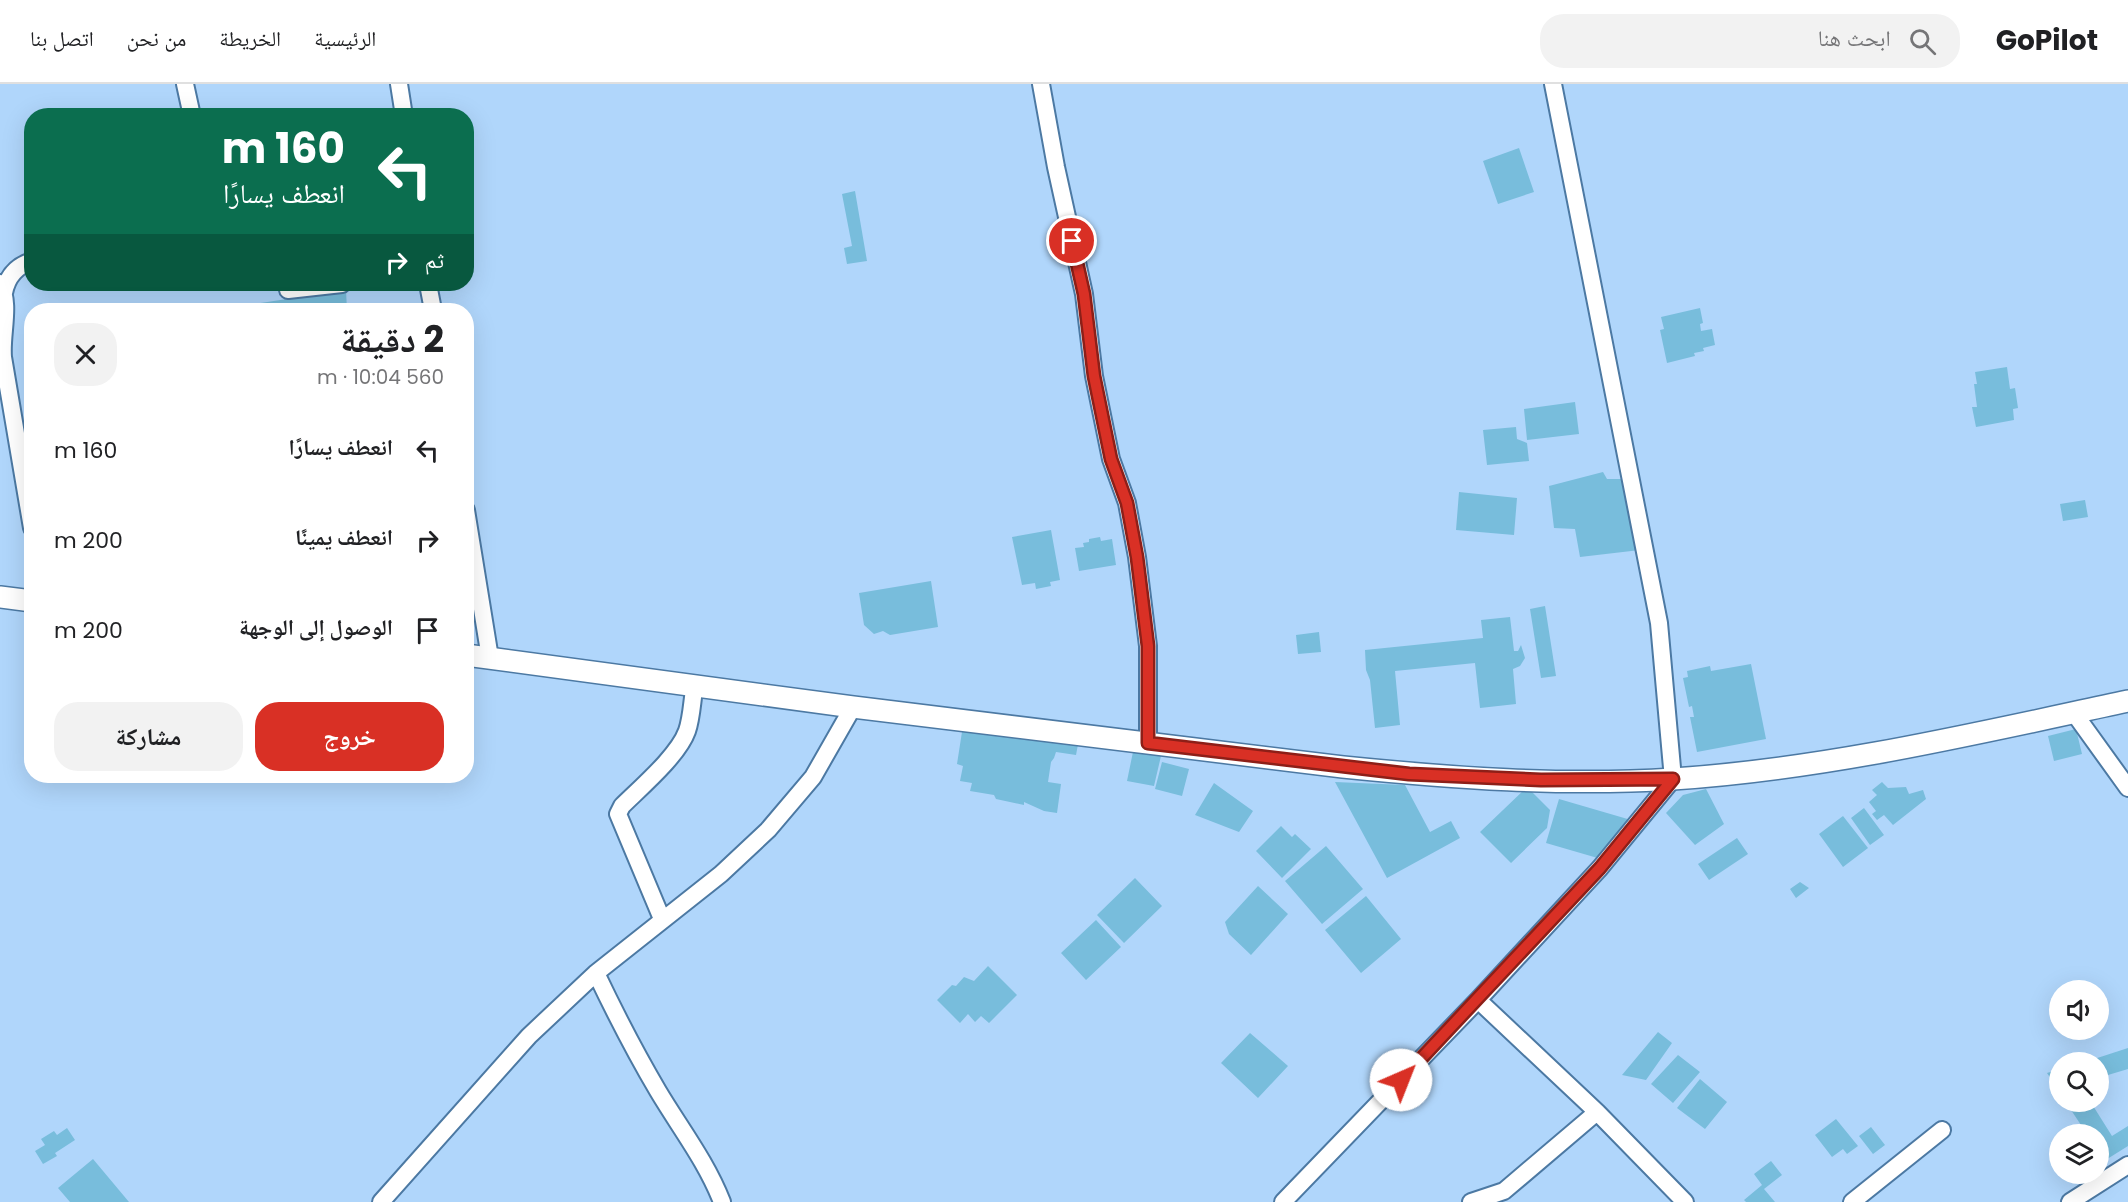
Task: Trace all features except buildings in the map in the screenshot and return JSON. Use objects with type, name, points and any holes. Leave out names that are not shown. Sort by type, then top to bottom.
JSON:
[{"type":"street","points":[[185,84],[190,108]]},
{"type":"street","points":[[399,84],[403,108]]},
{"type":"street","points":[[1041,84],[1056,167],[1084,294],[1094,376],[1111,459],[1127,503],[1137,557],[1148,646],[1148,743]]},
{"type":"street","points":[[1283,1202],[1478,1000],[1600,868],[1673,779],[1659,623],[1553,84]]},
{"type":"street","points":[[24,264],[14,271],[2,288],[6,301],[2,336],[3,357],[24,481]]},
{"type":"street","points":[[474,559],[490,658]]},
{"type":"street","points":[[0,597],[24,600]]},
{"type":"street","points":[[474,656],[853,707],[1409,774],[1541,780],[1673,779],[1766,769],[1904,749],[2128,701]]},
{"type":"street","points":[[662,919],[618,814],[682,742],[688,730],[695,684]]},
{"type":"street","points":[[381,1202],[529,1036],[596,973],[721,874],[768,830],[813,777],[853,707]]},
{"type":"street","points":[[2074,713],[2128,788]]},
{"type":"street","points":[[596,973],[659,1093],[699,1153],[722,1202]]},
{"type":"street","points":[[1478,1000],[1597,1112],[1685,1202]]},
{"type":"street","points":[[1471,1202],[1504,1191],[1597,1112]]},
{"type":"street","points":[[1852,1202],[1942,1130]]},
{"type":"street","points":[[2070,1202],[2128,1165]]},
{"type":"route","points":[[1072,241],[1084,294],[1094,376],[1111,459],[1127,503],[1137,557],[1148,646],[1148,743],[1409,774],[1541,780],[1673,779],[1600,868],[1401,1080]]}]
